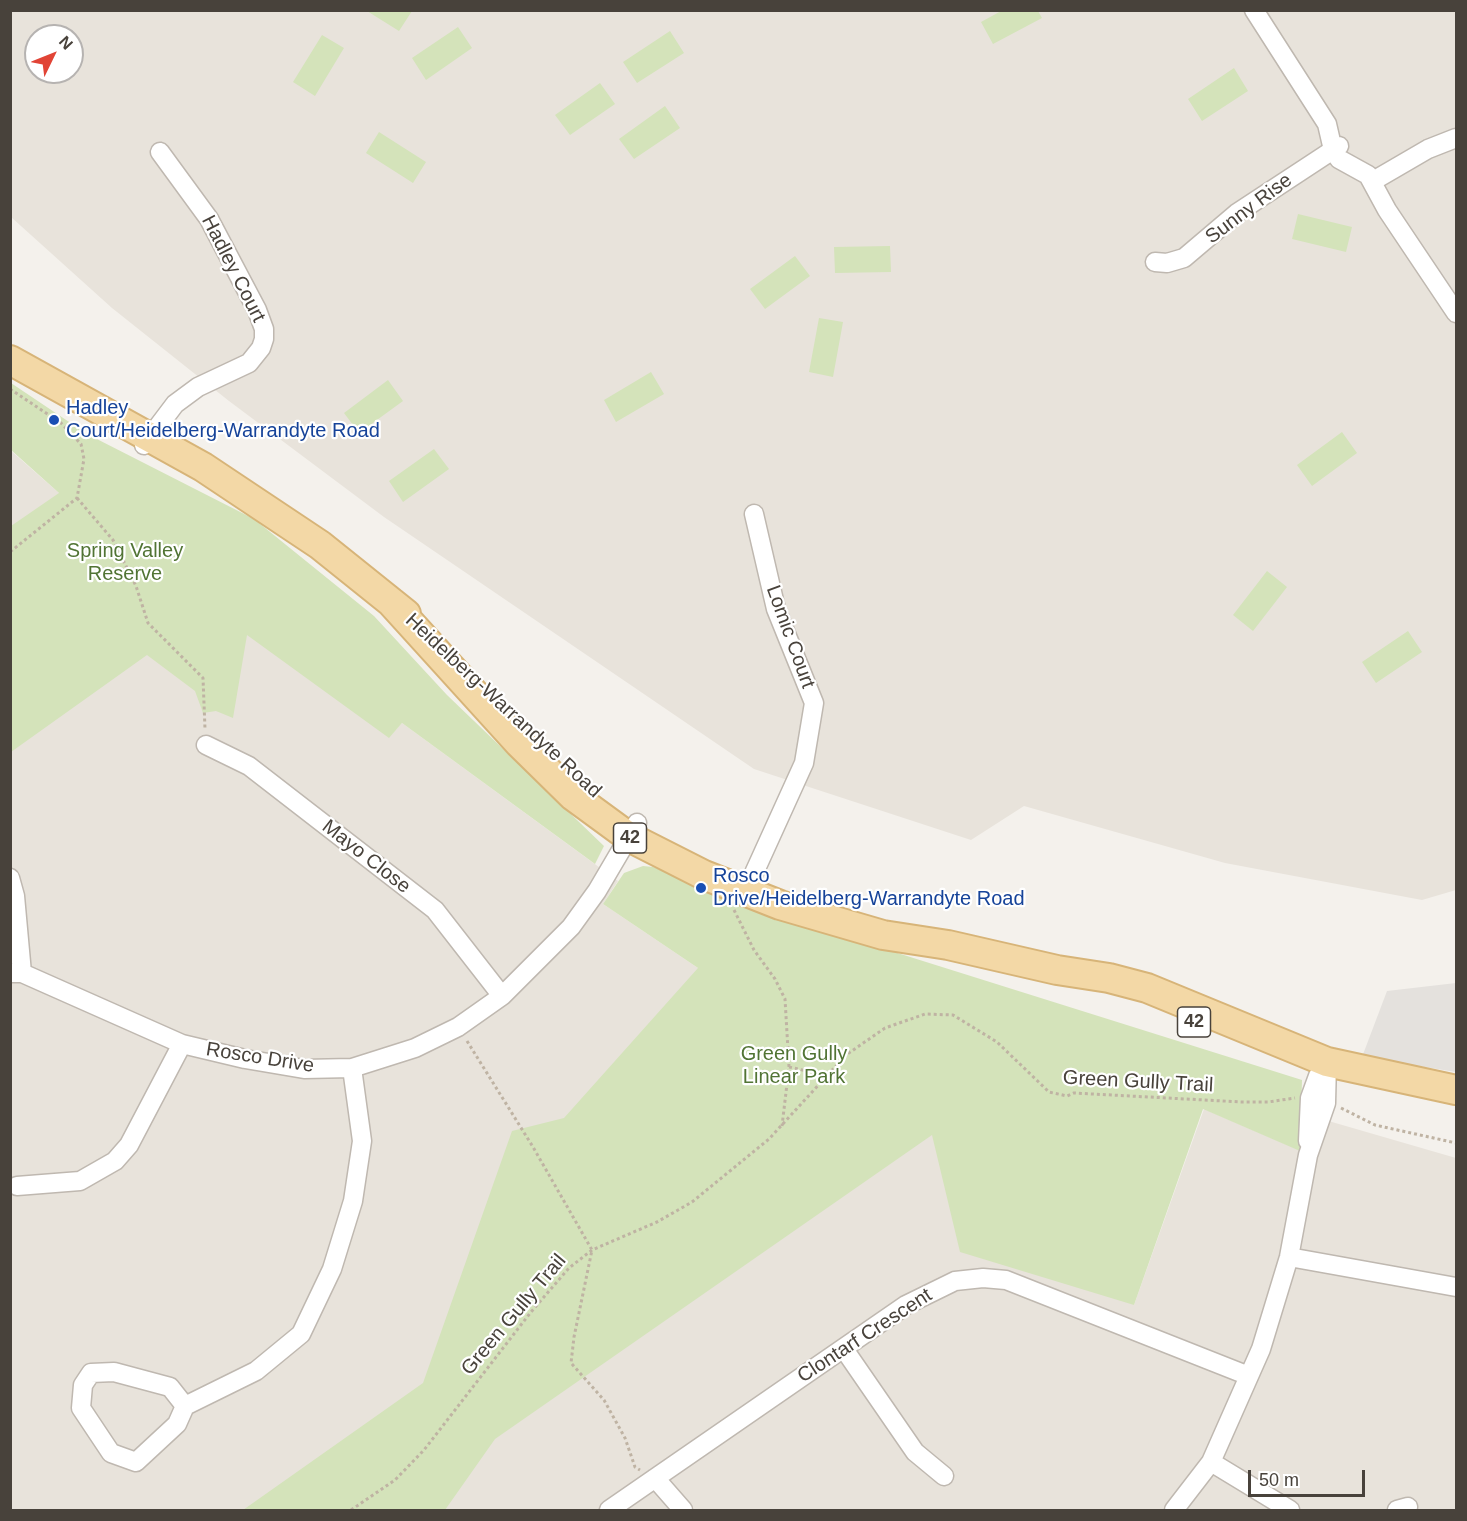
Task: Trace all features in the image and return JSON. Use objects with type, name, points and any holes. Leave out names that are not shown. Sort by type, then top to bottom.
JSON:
[{"type":"main road","name":"Heidelberg-Warrandyte Road","points":[[10,360],[145,443],[250,499],[320,545],[391,602],[550,774],[595,815],[633,830],[659,854],[744,893],[883,935],[948,945],[1057,970],[1188,1019],[1322,1084],[1456,1104]]},
{"type":"main road","name":"Heidelberg-Warrandyte Road","points":[[10,368],[80,417],[145,443]]},
{"type":"main road","name":"Heidelberg-Warrandyte Road","points":[[1322,1084],[1394,1079],[1456,1090]]},
{"type":"street","points":[[1254,10],[1327,124],[1340,159],[1368,175],[1376,184],[1387,210],[1456,313]]},
{"type":"street","points":[[1376,184],[1428,149],[1456,138]]},
{"type":"street","name":"Sunny Rise","points":[[1155,262],[1167,263],[1184,258],[1237,213],[1334,143]]},
{"type":"street","name":"Hadley Court","points":[[145,443],[167,412],[184,396],[249,363],[261,348],[264,339],[264,329],[257,310],[209,219],[160,153]]},
{"type":"street","name":"Lomic Court","points":[[744,893],[804,763],[814,704],[776,609],[754,514]]},
{"type":"street","name":"Mayo Close","points":[[206,745],[249,765],[435,910],[502,996]]},
{"type":"street","name":"Rosco Drive","points":[[16,973],[182,1044],[245,1059],[304,1069],[352,1068],[416,1048],[458,1027],[502,996],[571,927],[597,891],[633,830]]},
{"type":"street","points":[[10,878],[15,896],[16,973]]},
{"type":"street","points":[[17,1186],[80,1181],[115,1161],[129,1145],[182,1044]]},
{"type":"street","points":[[185,1406],[170,1387],[114,1372],[91,1372],[83,1385],[81,1408],[111,1453],[136,1462],[177,1424],[185,1406],[256,1371],[301,1334],[332,1269],[353,1201],[362,1141],[352,1068]]},
{"type":"street","points":[[1174,1510],[1210,1462],[1261,1349],[1289,1257],[1322,1084]]},
{"type":"street","points":[[1289,1257],[1456,1287]]},
{"type":"street","name":"Clontarf Crescent","points":[[609,1510],[906,1305],[955,1281],[983,1278],[1006,1280],[1249,1376]]},
{"type":"street","points":[[844,1349],[915,1452],[944,1476]]},
{"type":"street","points":[[1210,1462],[1290,1510]]},
{"type":"street","points":[[655,1478],[683,1510]]},
{"type":"path","points":[[10,389],[61,423],[81,444],[84,459],[77,498],[10,552]]},
{"type":"path","points":[[77,498],[113,540],[136,586],[148,623],[203,678],[206,745]]},
{"type":"path","points":[[744,893],[754,950],[775,980],[784,999],[789,1067],[782,1127]]},
{"type":"path","name":"Green Gully Trail","points":[[351,1510],[389,1485],[424,1450],[550,1288],[592,1250],[657,1222],[692,1202],[782,1127],[825,1075],[875,1033],[913,1017],[940,1013],[966,1020],[984,1032],[1049,1092],[1067,1096],[1074,1094],[1268,1102],[1303,1096],[1322,1084],[1338,1106],[1375,1125],[1456,1143]]},
{"type":"path","points":[[458,1027],[533,1147],[592,1250],[574,1337],[571,1364],[598,1392],[615,1417],[635,1467],[655,1478]]},
{"type":"path","points":[[789,1067],[825,1075]]},
{"type":"shaded area","points":[[10,11],[1456,11],[1456,890],[1422,900],[1225,863],[1024,806],[971,840],[754,769],[384,517],[229,401],[112,308],[11,217]]},
{"type":"shaded area","points":[[10,450],[59,493],[389,737],[402,723],[618,881],[603,904],[698,968],[900,1156],[932,1134],[1134,1305],[1204,1109],[1299,1150],[1301,1113],[1456,1158],[1456,1510],[11,1510]]},
{"type":"shaded area","points":[[1456,983],[1456,1072],[1362,1057],[1387,991]]},
{"type":"green space","points":[[1003,10],[1038,11],[1042,18],[993,44],[981,22]]},
{"type":"green space","points":[[367,11],[412,11],[399,31]]},
{"type":"green space","points":[[458,27],[472,48],[426,80],[412,58]]},
{"type":"green space","points":[[670,31],[684,53],[637,83],[623,62]]},
{"type":"green space","points":[[322,35],[344,48],[315,96],[293,82]]},
{"type":"green space","points":[[1234,68],[1248,91],[1202,121],[1188,99]]},
{"type":"green space","points":[[600,83],[615,104],[570,135],[555,115]]},
{"type":"green space","points":[[665,106],[680,128],[634,159],[619,139]]},
{"type":"green space","points":[[379,132],[426,162],[413,183],[366,153]]},
{"type":"green space","points":[[1298,214],[1352,227],[1346,252],[1292,239]]},
{"type":"green space","points":[[890,246],[891,272],[835,273],[834,247]]},
{"type":"green space","points":[[795,256],[810,276],[765,309],[750,289]]},
{"type":"green space","points":[[819,318],[843,322],[833,377],[809,372]]},
{"type":"green space","points":[[651,372],[664,394],[616,422],[604,400]]},
{"type":"green space","points":[[388,380],[403,401],[359,433],[344,413]]},
{"type":"green space","name":"Spring Valley Reserve","points":[[11,383],[87,434],[254,519],[374,616],[447,695],[604,846],[595,864],[402,723],[389,738],[247,635],[233,718],[216,711],[203,713],[195,691],[147,655],[11,752],[11,526],[59,493],[11,450]]},
{"type":"green space","points":[[1342,432],[1357,453],[1312,486],[1297,465]]},
{"type":"green space","points":[[434,449],[449,469],[403,502],[389,481]]},
{"type":"green space","points":[[1267,571],[1287,587],[1253,631],[1233,615]]},
{"type":"green space","points":[[1408,631],[1422,652],[1376,683],[1362,662]]},
{"type":"green space","name":"Green Gully Linear Park","points":[[643,866],[653,867],[735,902],[1302,1080],[1300,1151],[1203,1109],[1134,1305],[960,1252],[932,1135],[495,1439],[445,1510],[243,1510],[423,1383],[512,1131],[564,1118],[698,968],[603,904],[624,873]]},
{"type":"place","name":"Hadley Court/Heidelberg-Warrandyte Road","points":[[54,420]]},
{"type":"place","name":"Rosco Drive/Heidelberg-Warrandyte Road","points":[[701,888]]}]
